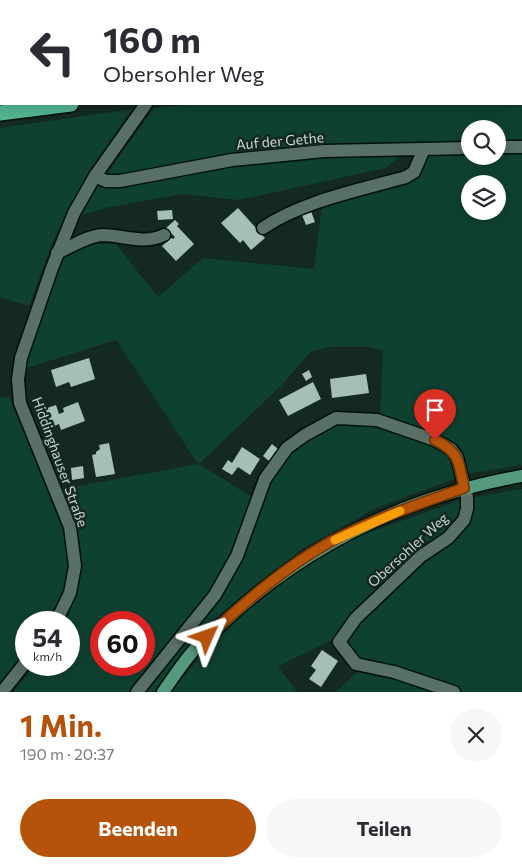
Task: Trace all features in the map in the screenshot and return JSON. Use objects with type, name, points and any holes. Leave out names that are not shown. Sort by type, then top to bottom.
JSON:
[{"type":"highway","points":[[0,113],[63,105]]},
{"type":"main road","points":[[163,692],[194,650],[247,600],[308,555],[389,515],[464,488],[522,476]]},
{"type":"street","name":"Hiddinghauser Straße","points":[[61,611],[70,593],[75,566],[70,527],[20,403],[18,380],[21,358],[57,253],[74,213],[95,176],[145,105]]},
{"type":"street","points":[[506,147],[522,147]]},
{"type":"street","name":"Auf der Gethe","points":[[95,176],[106,181],[120,181],[242,159],[324,151],[461,148]]},
{"type":"street","points":[[263,228],[290,213],[406,177],[414,172],[424,149]]},
{"type":"street","points":[[57,253],[91,237],[101,235],[155,239],[164,234]]},
{"type":"street","name":"Obersohler Weg","points":[[137,692],[215,595],[237,556],[266,479],[287,448],[305,435],[336,418],[377,420],[409,430],[435,440],[451,449],[458,457],[468,509],[464,520],[448,538],[421,556],[356,618],[339,642],[356,664],[394,672],[454,692]]},
{"type":"street","points":[[2,692],[15,676]]},
{"type":"green space","points":[[188,105],[522,105],[522,144],[506,145],[506,120],[461,120],[461,145],[411,146],[386,168],[239,200],[182,194],[105,208],[81,215],[96,189],[154,108]]},
{"type":"green space","points":[[132,109],[90,170],[53,241],[29,306],[0,297],[0,128]]},
{"type":"green space","points":[[506,150],[522,150],[522,465],[465,474],[462,456],[380,417],[383,350],[367,347],[330,347],[310,352],[281,386],[199,464],[255,499],[235,555],[212,594],[155,666],[155,611],[90,611],[90,676],[147,676],[134,692],[14,692],[26,676],[80,676],[80,611],[69,611],[78,585],[81,555],[76,525],[62,489],[198,464],[116,340],[24,369],[66,244],[116,244],[158,297],[203,258],[314,269],[322,205],[413,178],[432,152],[461,151],[461,165],[506,165]]},
{"type":"green space","points":[[9,397],[63,528],[68,565],[64,590],[54,611],[15,611],[15,665],[0,683],[0,398]]},
{"type":"green space","points":[[338,420],[377,424],[433,443],[456,458],[460,477],[376,508],[302,549],[244,595],[191,645],[153,692],[142,692],[218,596],[268,481],[288,452]]},
{"type":"green space","points":[[522,489],[522,692],[336,692],[361,668],[341,641],[424,558],[451,540],[470,498]]},
{"type":"green space","points":[[460,500],[463,510],[460,519],[338,637],[278,666],[297,692],[171,692],[203,654],[250,608],[312,559],[353,538]]},
{"type":"building","points":[[238,208],[265,238],[251,250],[243,240],[240,243],[221,223]]},
{"type":"building","points":[[172,210],[173,219],[158,220],[157,211]]},
{"type":"building","points":[[311,211],[315,222],[306,225],[302,215]]},
{"type":"building","points":[[175,220],[179,224],[177,226],[194,244],[176,261],[162,246],[175,237],[166,228]]},
{"type":"building","points":[[89,358],[95,379],[71,387],[69,382],[56,387],[51,370]]},
{"type":"building","points":[[309,370],[312,377],[306,381],[302,374]]},
{"type":"building","points":[[366,374],[369,393],[332,398],[330,379]]},
{"type":"building","points":[[313,382],[321,399],[288,416],[279,400]]},
{"type":"building","points":[[78,402],[85,421],[61,430],[59,424],[45,430],[38,411],[56,405],[59,414],[64,412],[63,408]]},
{"type":"building","points":[[109,443],[115,474],[96,477],[92,455],[96,454],[100,449],[99,445]]},
{"type":"building","points":[[272,444],[278,449],[269,461],[263,456]]},
{"type":"building","points":[[242,447],[260,459],[250,475],[238,467],[232,475],[222,469],[228,460],[232,463]]},
{"type":"building","points":[[83,466],[84,478],[72,480],[71,468]]},
{"type":"building","points":[[322,650],[338,661],[321,687],[309,679],[316,670],[311,666]]},
{"type":"slow traffic","points":[[335,540],[400,511]]},
{"type":"route","points":[[207,637],[247,600],[308,555],[389,515],[464,488],[458,457],[445,444],[435,440]]}]
